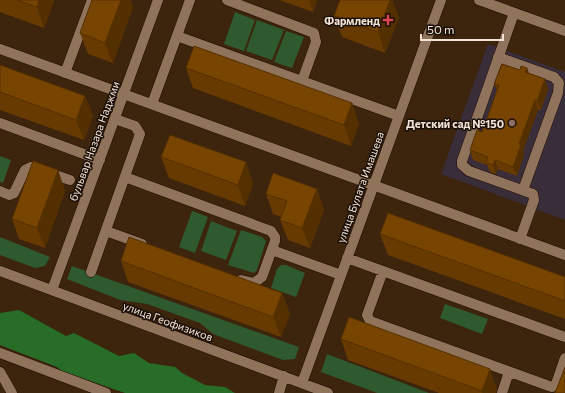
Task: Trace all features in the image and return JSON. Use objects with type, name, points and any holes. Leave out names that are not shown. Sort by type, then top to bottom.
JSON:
[{"type":"street","name":"бульвар Назара Наджми","points":[[52,290],[158,0]]},
{"type":"street","points":[[152,104],[190,0]]},
{"type":"street","points":[[227,0],[314,33],[316,42],[302,81]]},
{"type":"street","name":"улица Булата Имашева","points":[[302,383],[441,0]]},
{"type":"street","points":[[479,0],[565,31]]},
{"type":"street","points":[[65,73],[89,1]]},
{"type":"street","points":[[514,13],[462,161],[462,165],[469,171],[533,194],[534,198],[520,239]]},
{"type":"street","points":[[177,36],[399,116]]},
{"type":"street","points":[[0,49],[565,255]]},
{"type":"street","points":[[498,57],[554,77],[559,83],[559,88],[523,190]]},
{"type":"street","points":[[91,272],[140,134],[135,126],[115,119]]},
{"type":"street","points":[[0,123],[100,160]]},
{"type":"street","points":[[0,191],[9,195],[14,193],[25,170],[31,167],[70,180]]},
{"type":"street","points":[[125,177],[268,230],[275,237],[262,277],[257,282],[249,283],[230,276]]},
{"type":"street","points":[[106,230],[149,246]]},
{"type":"street","points":[[272,250],[341,275]]},
{"type":"street","points":[[347,258],[565,337]]},
{"type":"street","name":"улица Геофизиков","points":[[0,271],[328,393]]},
{"type":"street","points":[[383,271],[367,316],[368,320],[552,387],[556,384],[565,358]]},
{"type":"street","points":[[0,353],[106,393]]},
{"type":"street","points":[[0,372],[12,393]]},
{"type":"street","points":[[502,393],[509,372]]},
{"type":"street","points":[[279,393],[284,376]]},
{"type":"shaded area","name":"Детский сад №150","points":[[488,44],[565,72],[565,220],[441,174]]},
{"type":"green space","points":[[235,12],[255,20],[244,51],[224,44]]},
{"type":"green space","points":[[257,20],[284,30],[272,60],[246,51]]},
{"type":"green space","points":[[286,31],[304,37],[292,68],[274,62]]},
{"type":"green space","points":[[0,156],[11,160],[3,183],[0,182]]},
{"type":"green space","points":[[192,211],[208,217],[195,253],[179,247]]},
{"type":"green space","points":[[211,221],[237,231],[226,260],[201,251]]},
{"type":"green space","points":[[241,230],[262,237],[266,241],[257,270],[254,273],[228,265]]},
{"type":"green space","points":[[0,237],[50,257],[45,266],[35,268],[0,255]]},
{"type":"green space","points":[[281,265],[286,265],[305,273],[296,297],[271,288],[277,269]]},
{"type":"green space","points":[[72,266],[299,347],[295,359],[283,360],[213,334],[200,323],[147,304],[120,300],[67,279]]},
{"type":"green space","points":[[445,304],[488,319],[482,334],[440,318]]},
{"type":"green space","points":[[19,310],[66,336],[74,333],[119,356],[134,353],[149,363],[175,367],[182,373],[205,385],[225,387],[235,393],[125,393],[62,371],[57,367],[0,345],[0,313]]},
{"type":"green space","points":[[327,354],[429,393],[377,393],[321,372]]},
{"type":"building","points":[[17,0],[39,0],[37,7]]},
{"type":"building","points":[[92,0],[121,0],[105,43],[80,33]]},
{"type":"building","points":[[340,0],[390,0],[378,32],[334,16]]},
{"type":"building","points":[[194,46],[352,103],[344,125],[186,68]]},
{"type":"building","points":[[502,64],[520,70],[521,66],[527,68],[525,72],[545,79],[537,101],[535,100],[519,144],[521,145],[513,167],[495,160],[493,165],[486,163],[488,157],[470,150],[477,130],[482,132],[499,85],[494,84]]},
{"type":"building","points":[[0,65],[85,96],[76,120],[0,92]]},
{"type":"building","points":[[170,135],[246,162],[238,185],[161,157]]},
{"type":"building","points":[[33,161],[58,170],[37,228],[12,219]]},
{"type":"building","points":[[273,173],[317,189],[302,228],[280,220],[287,201],[266,194]]},
{"type":"building","points":[[388,213],[565,277],[565,301],[380,234]]},
{"type":"building","points":[[129,237],[282,293],[273,317],[121,261]]},
{"type":"building","points":[[349,317],[490,369],[482,391],[341,339]]},
{"type":"building","points":[[565,367],[565,393],[555,393]]},
{"type":"place","name":"Фармленд","points":[[388,20]]},
{"type":"place","name":"Детский сад №150","points":[[512,123]]}]
